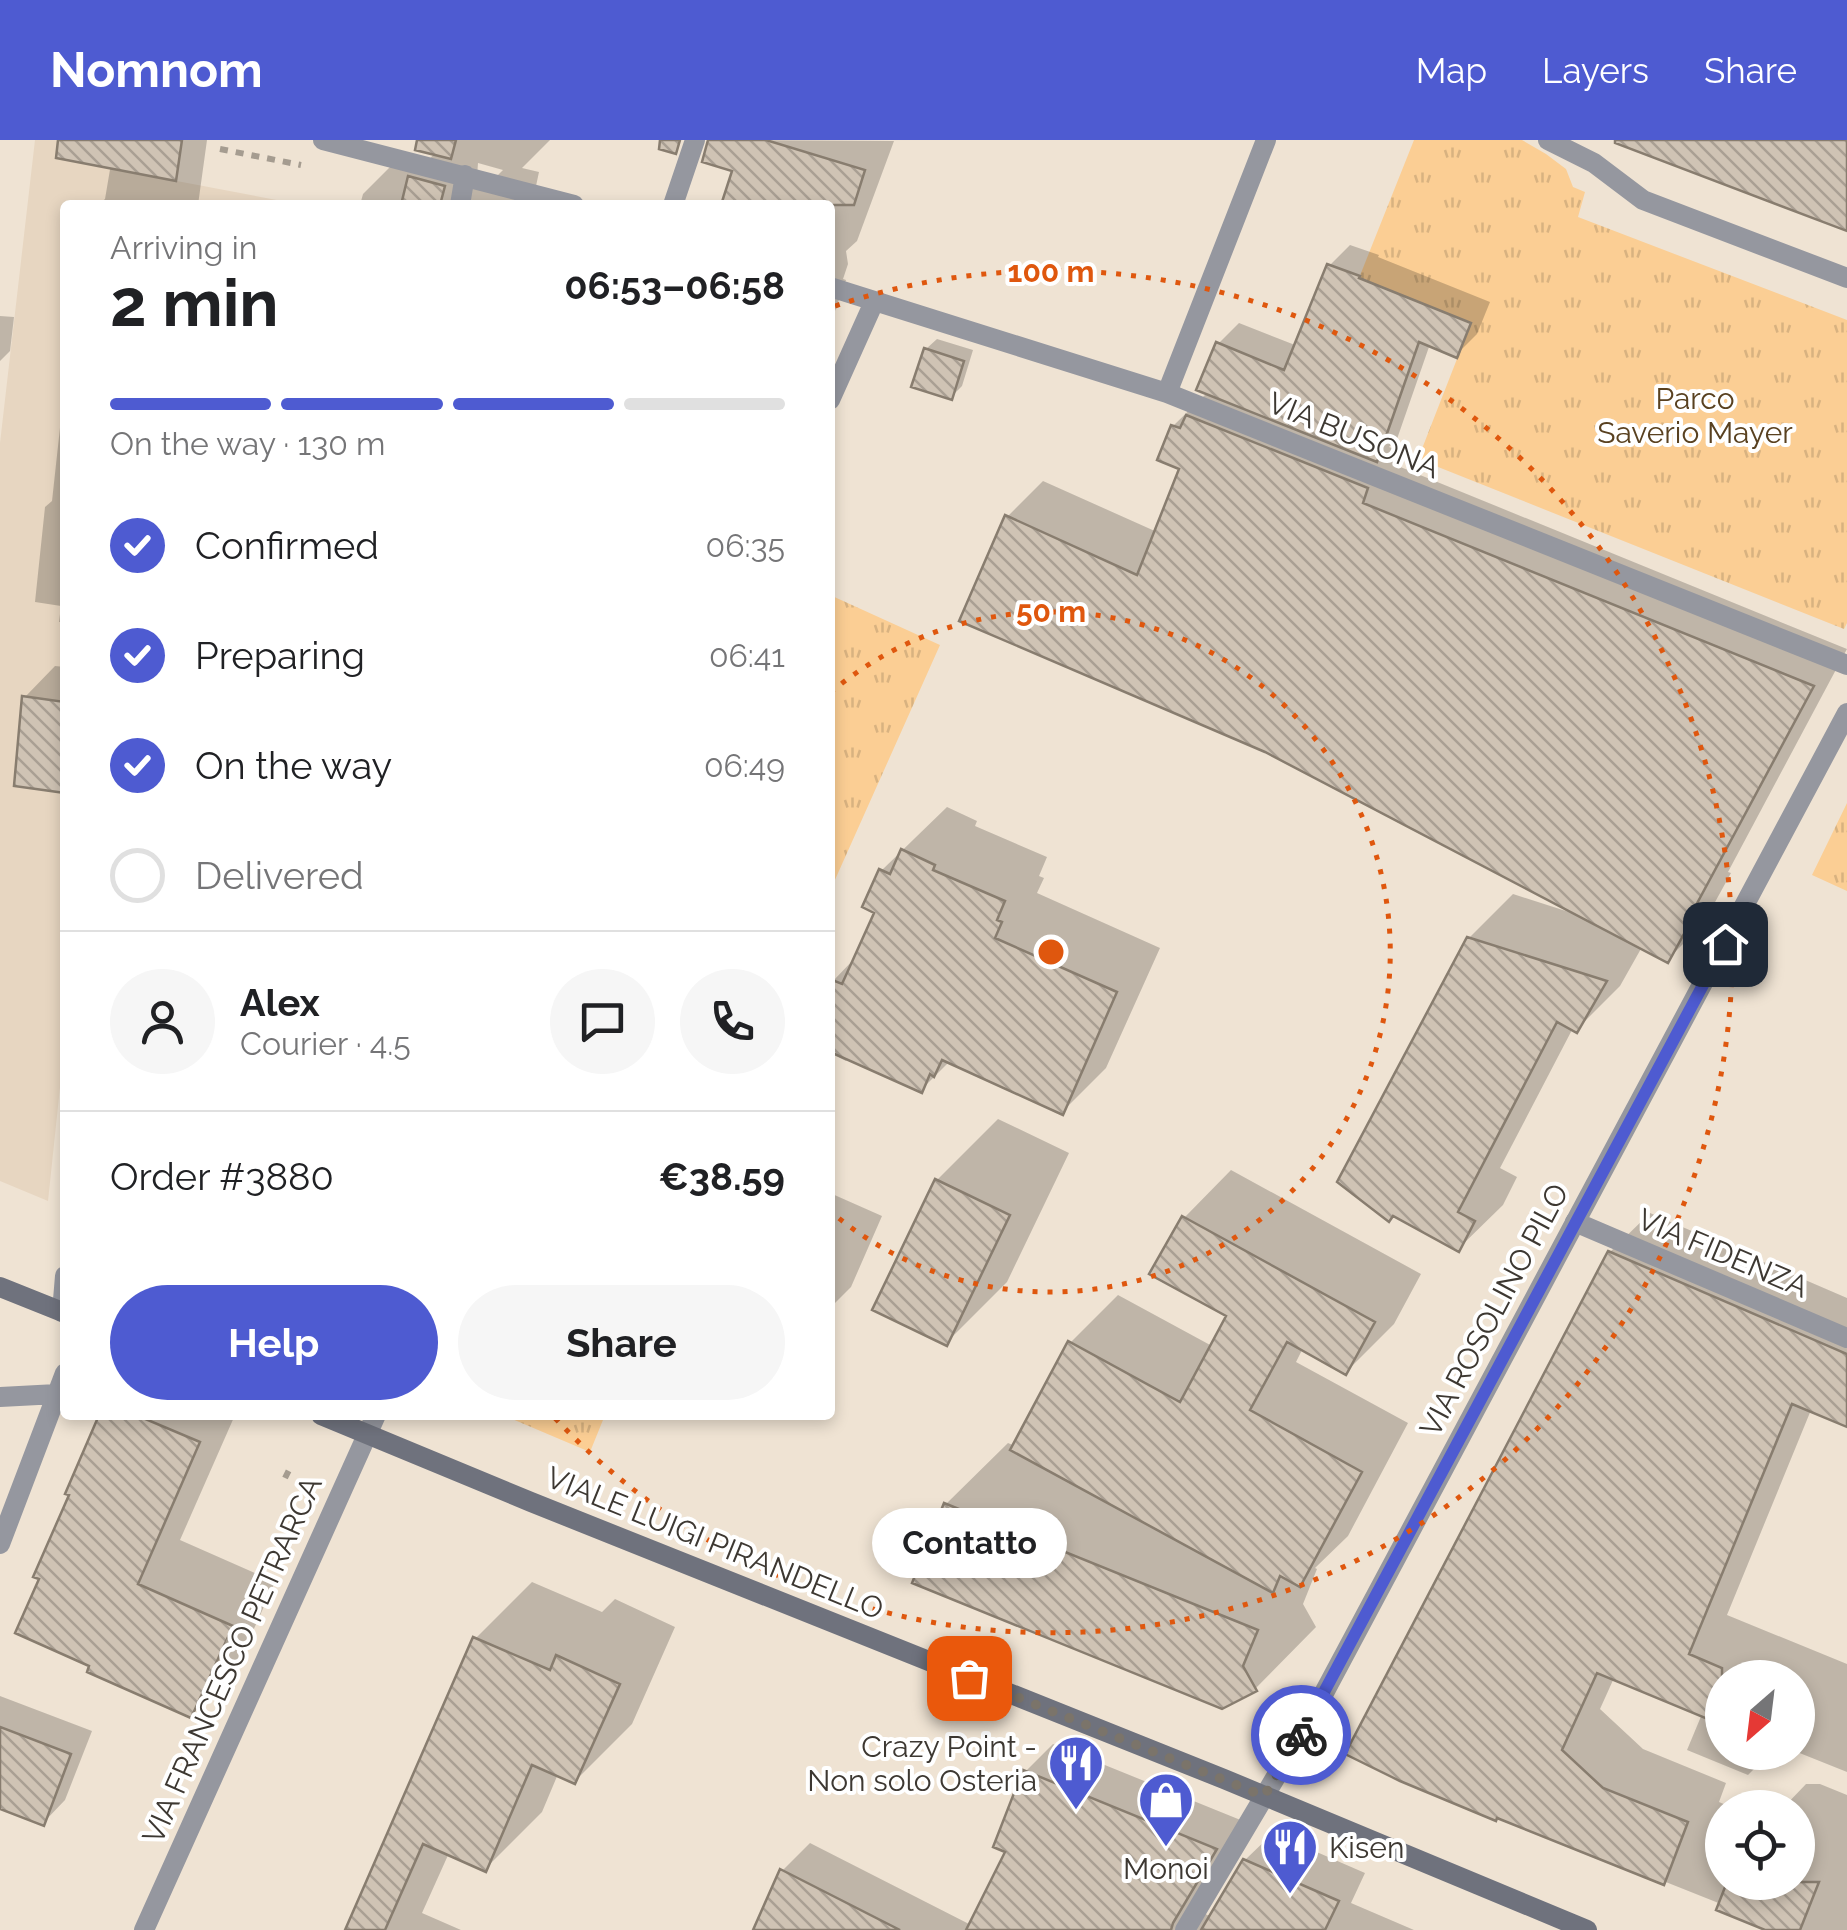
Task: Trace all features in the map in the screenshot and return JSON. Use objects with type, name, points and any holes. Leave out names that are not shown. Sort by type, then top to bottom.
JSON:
[{"type":"main road","points":[[0,1286],[60,1310]]},
{"type":"main road","name":"VIALE LUIGI PIRANDELLO","points":[[372,1424],[532,1502],[1587,1930]]},
{"type":"street","points":[[322,140],[556,200]]},
{"type":"street","points":[[675,200],[695,140]]},
{"type":"street","points":[[1167,393],[1266,140]]},
{"type":"street","points":[[1548,140],[1589,149],[1643,200],[1847,278]]},
{"type":"street","points":[[461,200],[465,175]]},
{"type":"street","name":"VIA BUSONA","points":[[835,289],[1167,393],[1847,665]]},
{"type":"street","points":[[835,389],[874,302]]},
{"type":"street","name":"VIA ROSOLINO PILO","points":[[1185,1930],[1309,1721],[1847,713]]},
{"type":"street","points":[[1825,757],[1847,758]]},
{"type":"street","name":"VIA FIDENZA","points":[[1575,1222],[1847,1338]]},
{"type":"street","points":[[0,1544],[60,1386]]},
{"type":"street","points":[[0,1398],[57,1394]]},
{"type":"street","name":"VIA FRANCESCO PETRARCA","points":[[144,1930],[372,1424]]},
{"type":"path","points":[[220,149],[304,165]]},
{"type":"path","points":[[285,1478],[290,1468]]},
{"type":"path","points":[[226,1641],[237,1646]]},
{"type":"shaded area","points":[[35,140],[112,140],[108,168],[277,200],[60,200],[60,1087],[48,1201],[0,1181],[0,443]]},
{"type":"green space","name":"Parco Saverio Mayer","points":[[1414,140],[1522,140],[1566,169],[1573,187],[1585,192],[1578,217],[1847,320],[1844,629],[1418,459],[1471,323],[1359,278]]},
{"type":"green space","points":[[835,597],[940,645],[835,880]]},
{"type":"green space","points":[[1847,803],[1847,891],[1812,875]]},
{"type":"green space","points":[[515,1420],[603,1420],[590,1452]]},
{"type":"building","points":[[58,140],[182,140],[176,181],[56,158]]},
{"type":"building","points":[[417,140],[456,140],[451,159],[415,150]]},
{"type":"building","points":[[660,140],[680,140],[676,154],[659,149]]},
{"type":"building","points":[[708,140],[766,140],[865,170],[854,205],[835,205],[835,200],[723,200],[732,171],[702,162]]},
{"type":"building","points":[[1847,140],[1847,231],[1615,143]]},
{"type":"building","points":[[408,176],[445,186],[441,200],[402,200]]},
{"type":"building","points":[[1327,264],[1471,323],[1457,358],[1419,342],[1377,462],[1196,390],[1216,342],[1284,370]]},
{"type":"building","points":[[924,348],[964,361],[952,400],[911,387]]},
{"type":"building","points":[[1186,415],[1368,488],[1363,503],[1814,686],[1668,963],[1265,752],[959,621],[1005,515],[1137,575],[1179,469],[1157,460],[1171,425],[1180,428]]},
{"type":"building","points":[[22,696],[60,701],[60,792],[14,786]]},
{"type":"building","points":[[901,849],[935,865],[933,870],[1005,901],[995,938],[1117,992],[1063,1115],[942,1060],[934,1077],[930,1074],[922,1093],[835,1054],[835,981],[842,984],[874,913],[862,907],[879,869],[890,874]]},
{"type":"building","points":[[1467,937],[1607,981],[1577,1033],[1557,1022],[1458,1212],[1475,1221],[1459,1252],[1393,1216],[1389,1222],[1337,1182]]},
{"type":"building","points":[[935,1179],[1010,1215],[947,1346],[872,1310]]},
{"type":"building","points":[[1182,1216],[1375,1322],[1346,1375],[1287,1342],[1250,1410],[1362,1472],[1300,1587],[1280,1576],[1273,1593],[1010,1450],[1068,1341],[1180,1402],[1226,1316],[1149,1274]]},
{"type":"building","points":[[1608,1251],[1847,1354],[1847,1427],[1792,1404],[1689,1654],[1705,1661],[1705,1718],[1597,1673],[1562,1750],[1603,1788],[1688,1822],[1664,1885],[1497,1818],[1496,1821],[1345,1754]]},
{"type":"building","points":[[97,1420],[148,1420],[200,1442],[138,1584],[233,1626],[191,1718],[87,1672],[89,1666],[15,1633],[39,1579],[33,1577],[69,1495],[65,1494]]},
{"type":"building","points":[[944,1503],[1258,1630],[1243,1666],[1257,1691],[1222,1709],[912,1583]]},
{"type":"building","points":[[473,1637],[550,1670],[556,1655],[620,1684],[575,1784],[532,1765],[486,1872],[423,1844],[385,1930],[345,1930]]},
{"type":"building","points":[[0,1727],[71,1754],[44,1826],[0,1809]]},
{"type":"building","points":[[1023,1770],[1217,1849],[1171,1930],[966,1930],[1005,1852],[993,1847]]},
{"type":"building","points":[[1243,1859],[1339,1901],[1325,1930],[1201,1930]]},
{"type":"building","points":[[780,1869],[900,1930],[753,1930]]},
{"type":"building","points":[[1720,1900],[1812,1900],[1800,1930],[1765,1930],[1716,1910]]},
{"type":"way so far","points":[[969,1678],[1264,1796],[1301,1735]]},
{"type":"place","name":"Contatto","points":[[969,1678]]},
{"type":"place","name":"Crazy Point - Non solo Osteria","points":[[1076,1812]]},
{"type":"place","name":"Monoi","points":[[1166,1849]]},
{"type":"place","name":"Kisen","points":[[1290,1896]]},
{"type":"route","points":[[1301,1735],[1725,944]]}]
